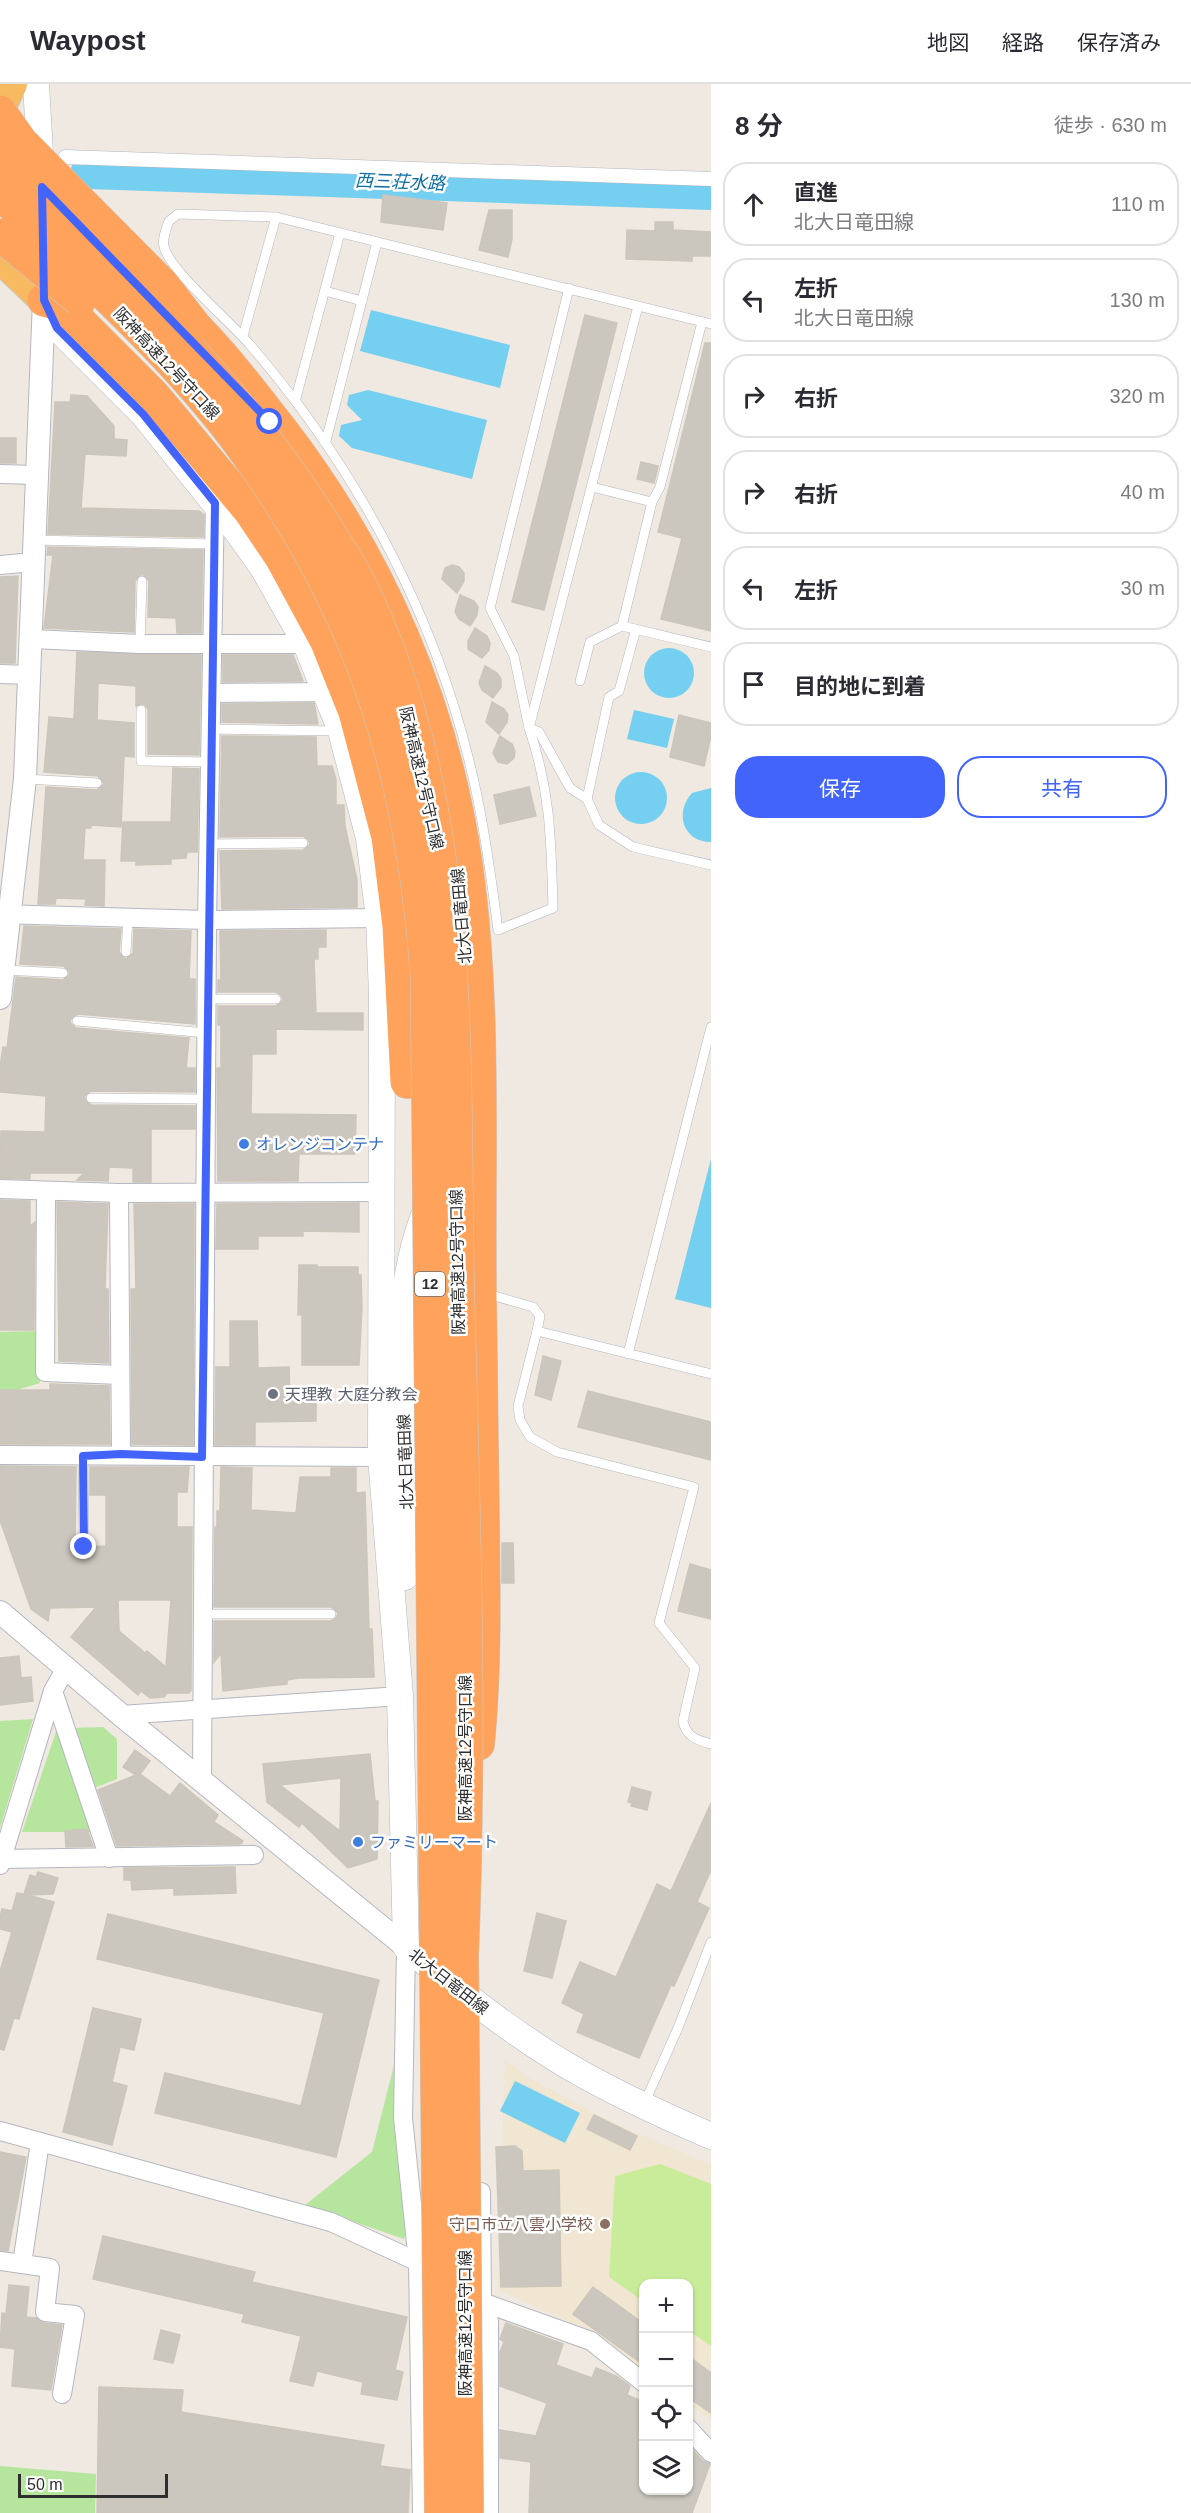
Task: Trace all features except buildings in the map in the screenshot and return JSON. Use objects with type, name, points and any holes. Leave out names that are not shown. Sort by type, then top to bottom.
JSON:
[{"type":"highway","name":"阪神高速12号守口線","points":[[11,93],[7,141],[144,300],[256,425],[310,501],[357,578],[386,643],[423,765],[443,869],[452,975],[465,1574],[465,1890],[462,1956],[467,2513]]},
{"type":"highway","name":"阪神高速12号守口線","points":[[9,199],[179,373],[236,439],[309,548],[349,630],[380,711],[409,823],[418,873],[427,976],[441,2513]]},
{"type":"highway","points":[[0,235],[64,285],[115,331],[257,470]]},
{"type":"highway","points":[[91,236],[188,319],[256,398],[312,470],[368,560],[394,612],[414,662],[434,724],[458,814],[467,876],[475,974],[483,1575],[483,1691],[465,1890]]},
{"type":"highway","points":[[0,258],[44,300],[63,304],[154,396],[250,511],[305,600],[346,687],[381,802],[394,876],[400,936],[411,1254],[432,1425]]},
{"type":"main road","name":"北大日竜田線","points":[[11,93],[42,187],[44,300]]},
{"type":"main road","name":"北大日竜田線","points":[[11,93],[15,187],[9,199],[44,300],[57,328],[143,414],[215,503],[263,568],[306,644],[326,692],[341,731],[369,838],[379,918],[382,994],[381,1457],[400,1696],[406,1947],[479,2005],[568,2066],[643,2106],[711,2136]]},
{"type":"main road","name":"北大日竜田線","points":[[42,187],[270,422],[323,498],[361,566],[407,666],[437,761],[456,865],[471,1049],[466,1096],[457,1136],[416,1236],[405,1284],[400,1332],[407,1516],[400,1696]]},
{"type":"main road","points":[[9,199],[42,187]]},
{"type":"street","points":[[65,157],[711,179]]},
{"type":"street","points":[[0,998],[4,970],[5,915],[25,779],[44,300]]},
{"type":"street","points":[[0,474],[36,475]]},
{"type":"street","points":[[202,1780],[204,1708],[202,1457],[207,920],[215,503]]},
{"type":"street","points":[[0,565],[33,562]]},
{"type":"street","points":[[32,639],[140,644],[306,644]]},
{"type":"street","points":[[0,674],[30,675]]},
{"type":"street","points":[[212,693],[326,692]]},
{"type":"street","points":[[5,915],[207,920],[379,918]]},
{"type":"street","points":[[0,1189],[119,1193],[381,1192]]},
{"type":"street","points":[[46,1192],[45,1372],[120,1375]]},
{"type":"street","points":[[119,1193],[121,1454]]},
{"type":"street","points":[[0,1455],[381,1457]]},
{"type":"street","points":[[0,1612],[67,1666],[121,1715],[406,1947],[404,2118],[418,2262],[422,2513]]},
{"type":"street","points":[[67,1666],[53,1691],[0,1861],[254,1855]]},
{"type":"street","points":[[53,1691],[109,1858]]},
{"type":"street","points":[[121,1715],[400,1696]]},
{"type":"street","points":[[479,2005],[482,2302],[489,2321],[489,2513]]},
{"type":"street","points":[[0,2131],[331,2222],[418,2262],[482,2302],[591,2341],[639,2379]]},
{"type":"street","points":[[22,2264],[40,2142]]},
{"type":"street","points":[[0,2261],[50,2268],[45,2312],[75,2315],[62,2394]]},
{"type":"street","points":[[693,2433],[711,2452]]},
{"type":"lane","points":[[569,288],[490,608],[514,656],[530,728],[543,771],[551,825],[553,908],[498,930],[476,790],[438,660],[387,543],[327,441],[296,398],[243,336],[173,264],[164,247],[165,233],[169,221],[178,214],[276,216],[340,233],[569,288],[706,323],[660,486],[652,502],[622,627]]},
{"type":"lane","points":[[243,336],[276,216]]},
{"type":"lane","points":[[296,398],[340,233]]},
{"type":"lane","points":[[327,441],[377,242]]},
{"type":"lane","points":[[325,291],[362,301]]},
{"type":"lane","points":[[530,728],[638,306]]},
{"type":"lane","points":[[592,487],[652,502]]},
{"type":"lane","points":[[33,540],[214,544]]},
{"type":"lane","points":[[140,644],[142,581]]},
{"type":"lane","points":[[580,681],[590,642],[622,627],[711,647]]},
{"type":"lane","points":[[587,799],[609,697],[620,691],[636,629]]},
{"type":"lane","points":[[141,711],[141,761],[211,762]]},
{"type":"lane","points":[[530,728],[539,732],[570,788],[587,799],[599,825],[633,847],[711,865]]},
{"type":"lane","points":[[212,729],[341,731]]},
{"type":"lane","points":[[25,779],[98,783]]},
{"type":"lane","points":[[209,844],[303,843]]},
{"type":"lane","points":[[126,952],[128,918]]},
{"type":"lane","points":[[4,970],[63,973]]},
{"type":"lane","points":[[207,999],[276,999]]},
{"type":"lane","points":[[77,1021],[206,1033]]},
{"type":"lane","points":[[628,1354],[711,1027]]},
{"type":"lane","points":[[92,1098],[206,1099]]},
{"type":"lane","points":[[491,1296],[533,1307],[540,1316],[518,1406],[520,1420],[530,1437],[557,1452],[694,1487],[659,1623],[695,1668],[683,1721],[684,1728],[691,1737],[711,1744]]},
{"type":"lane","points":[[537,1331],[711,1374]]},
{"type":"lane","points":[[83,1456],[84,1547]]},
{"type":"lane","points":[[203,1614],[331,1614]]},
{"type":"lane","points":[[643,2106],[678,2028],[711,1942]]},
{"type":"shaded area","name":"守口市立八雲小学校","points":[[505,2060],[528,2077],[611,2122],[711,2165],[711,2420],[693,2407],[693,2279],[639,2279],[639,2370],[574,2324],[498,2290]]},
{"type":"green space","points":[[39,1331],[40,1383],[0,1395],[0,1332]]},
{"type":"green space","points":[[33,1719],[0,1828],[0,1721]]},
{"type":"green space","points":[[60,1720],[92,1832],[22,1832]]},
{"type":"green space","points":[[103,1727],[117,1739],[117,1779],[89,1790],[68,1728]]},
{"type":"green space","points":[[395,2061],[408,2227],[404,2239],[305,2205],[372,2152]]},
{"type":"green space","points":[[660,2164],[711,2184],[711,2346],[693,2334],[693,2279],[639,2279],[639,2298],[609,2277],[615,2176]]},
{"type":"green space","points":[[0,2466],[96,2474],[95,2513],[0,2513]]},
{"type":"water","points":[[371,310],[510,345],[500,388],[360,351]]},
{"type":"water","points":[[368,390],[487,420],[472,479],[352,448],[339,436],[341,425],[362,420],[347,405],[349,395]]},
{"type":"water","points":[[664,648],[674,648],[687,655],[694,668],[694,678],[687,691],[674,698],[664,698],[655,694],[648,687],[644,678],[644,668],[648,659],[655,652]]},
{"type":"water","points":[[634,710],[674,719],[667,748],[627,739]]},
{"type":"water","points":[[636,772],[646,772],[660,779],[667,798],[660,817],[646,824],[636,824],[626,820],[619,813],[615,803],[615,793],[619,783],[626,776]]},
{"type":"water","points":[[711,788],[711,842],[701,841],[688,832],[684,825],[683,809],[692,793]]},
{"type":"water","points":[[711,1159],[711,1308],[675,1299]]},
{"type":"water","points":[[515,2081],[580,2113],[565,2143],[500,2111]]},
{"type":"waterway","name":"西三荘水路","points":[[89,171],[711,192]]},
{"type":"place","name":"オレンジコンテナ","points":[[244,1144]]},
{"type":"place","name":"天理教 大庭分教会","points":[[273,1394]]},
{"type":"place","name":"ファミリーマート","points":[[358,1842]]},
{"type":"place","name":"守口市立八雲小学校","points":[[605,2224]]},
{"type":"route","points":[[84,1547],[83,1456],[121,1454],[202,1457],[207,920],[215,503],[143,414],[57,328],[44,300],[42,187],[270,422]]}]
